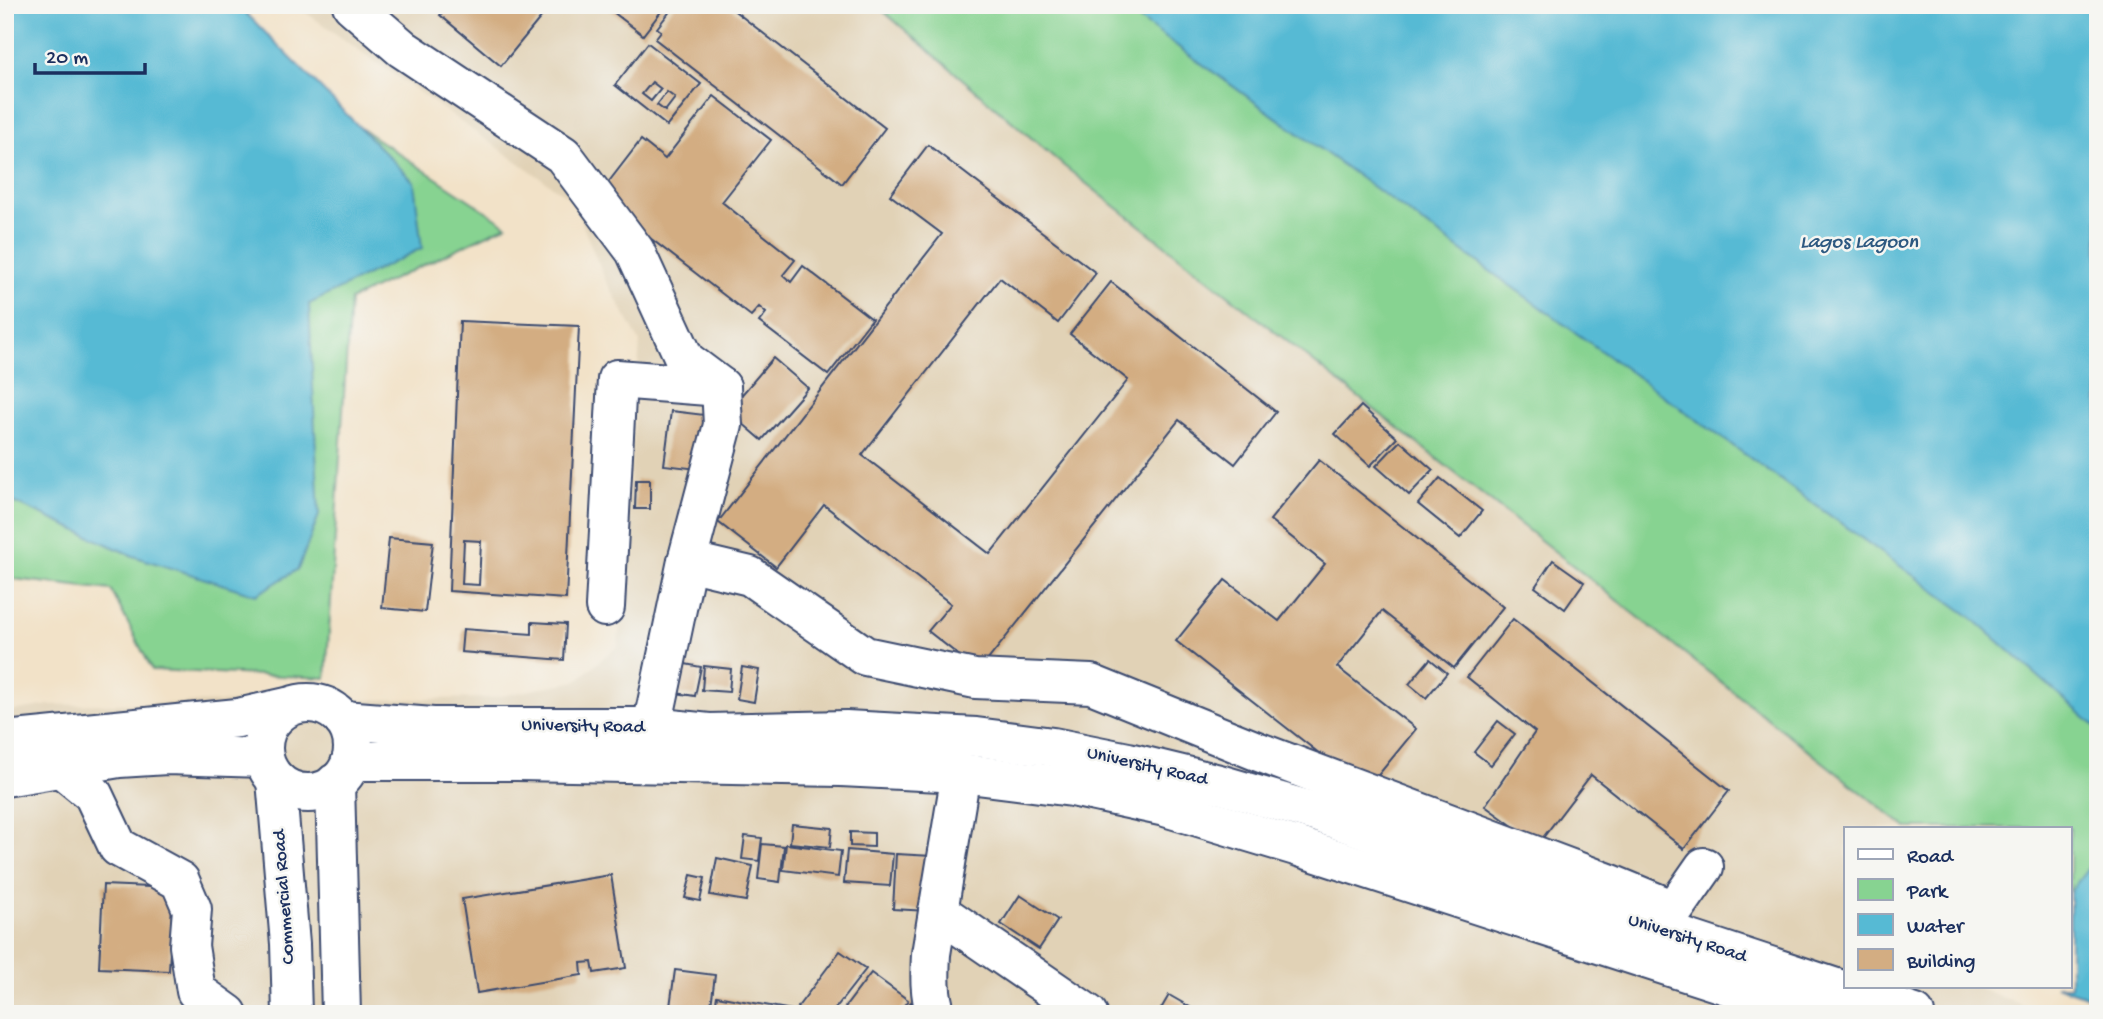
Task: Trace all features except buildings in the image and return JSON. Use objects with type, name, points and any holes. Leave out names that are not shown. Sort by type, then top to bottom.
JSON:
[{"type":"main road","points":[[352,5],[403,49],[563,155],[635,251],[685,360],[721,387]]},
{"type":"main road","points":[[605,607],[617,379],[721,387]]},
{"type":"main road","points":[[652,727],[687,561],[723,425],[721,387]]},
{"type":"main road","points":[[687,561],[750,576],[865,656],[975,679],[1091,684],[1259,752],[1599,879],[1674,910],[1704,867]]},
{"type":"main road","points":[[5,741],[238,718],[302,703],[317,704],[332,710],[343,720],[353,747],[343,772],[341,1014]]},
{"type":"main road","points":[[287,707],[266,729],[263,743],[270,769],[290,789],[305,792],[321,790],[343,772]]},
{"type":"main road","name":"University Road","points":[[343,720],[433,727],[652,727],[709,733],[846,730],[976,737],[1053,747],[1219,784],[1318,813],[1626,919],[1915,1014]]},
{"type":"main road","points":[[5,777],[60,766],[167,755],[270,769]]},
{"type":"main road","name":"University Road","points":[[343,772],[517,761],[841,767],[961,773],[1072,787],[1165,807],[1325,855],[1752,1004],[1816,1014]]},
{"type":"main road","points":[[60,766],[93,794],[118,846],[180,881],[192,909],[189,946],[196,991],[228,1014]]},
{"type":"main road","name":"Commercial Road","points":[[270,769],[290,944],[292,1014]]},
{"type":"main road","points":[[936,1014],[930,979],[931,954],[961,773]]},
{"type":"main road","points":[[938,911],[1088,1014]]},
{"type":"shaded area","points":[[295,5],[871,5],[1893,694],[1983,827],[1844,827],[1844,988],[1979,988],[2045,1014],[5,1014],[5,712],[50,705],[491,698],[576,681],[618,646],[640,342],[605,279],[572,200]]},
{"type":"green space","points":[[5,5],[175,5],[507,225],[350,300],[326,678],[152,670],[111,590],[5,578]]},
{"type":"green space","points":[[876,5],[2098,5],[2098,976],[2072,966],[2072,827],[1906,827],[1064,166]]},
{"type":"water","points":[[5,5],[238,5],[414,182],[422,248],[309,304],[319,515],[298,569],[256,595],[133,556],[5,498]]},
{"type":"water","name":"Lagos Lagoon","points":[[1120,5],[2098,5],[2098,729],[1971,617]]},
{"type":"water","points":[[2098,855],[2098,1000],[2062,988],[2072,988],[2072,889]]}]
